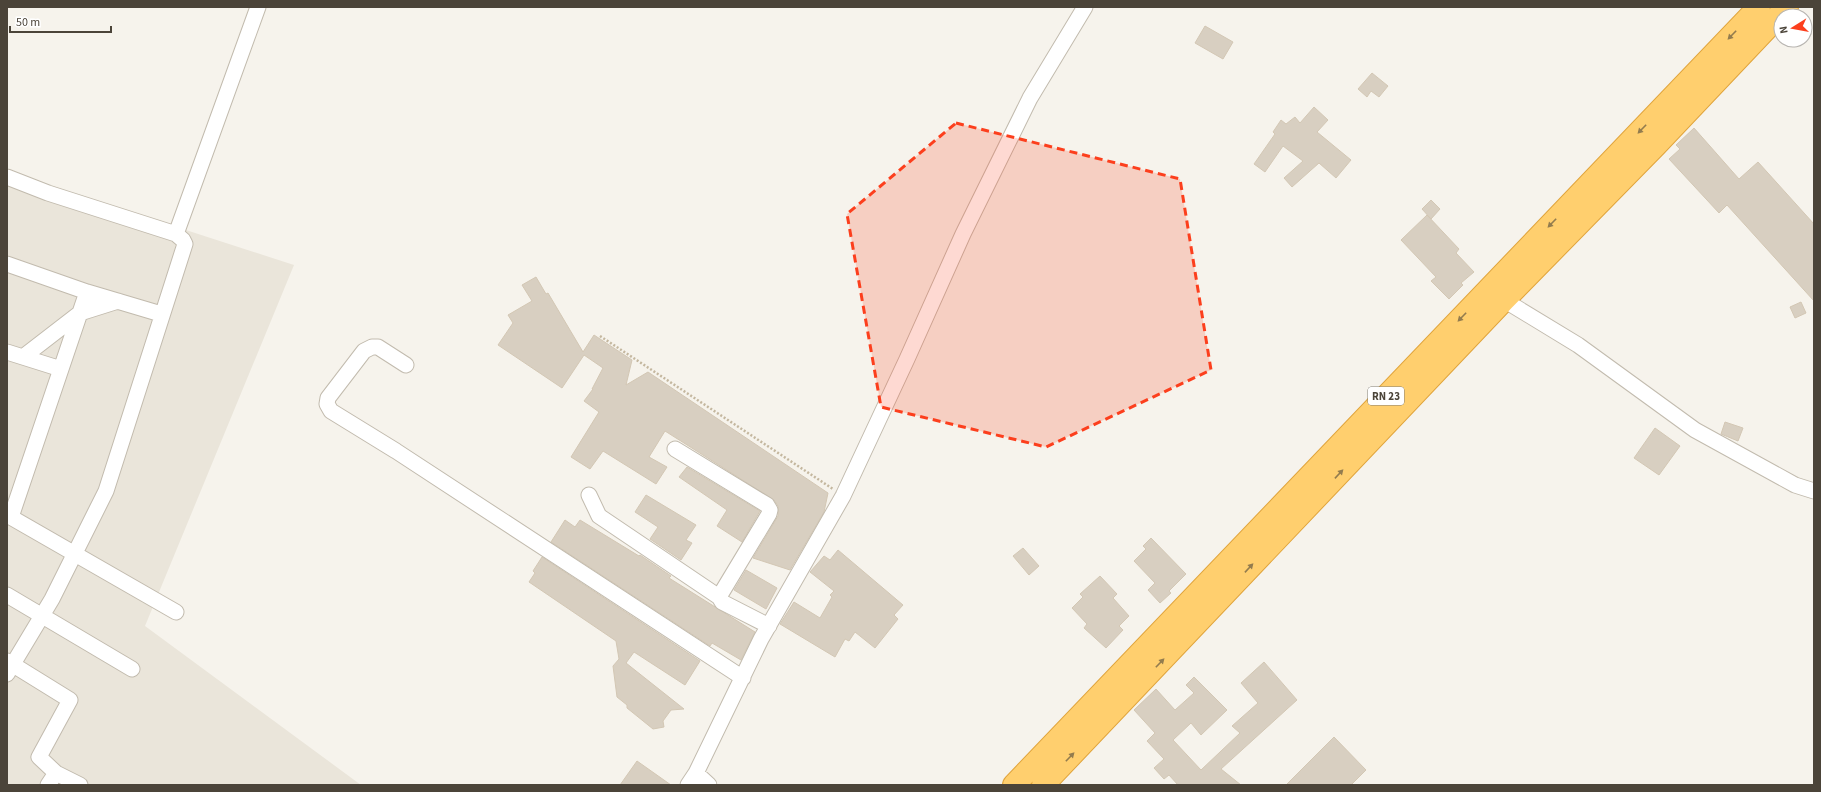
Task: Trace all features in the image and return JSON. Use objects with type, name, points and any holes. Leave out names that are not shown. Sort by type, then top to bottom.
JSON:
[{"type":"highway","name":"RN 23","points":[[1014,785],[1759,7]]},
{"type":"highway","name":"RN 23","points":[[1043,785],[1504,300],[1651,150],[1787,7]]},
{"type":"street","points":[[176,234],[258,7]]},
{"type":"street","points":[[709,785],[692,779],[769,626],[843,496],[963,234],[1023,113],[1085,7]]},
{"type":"street","points":[[7,177],[48,193],[176,234],[185,244],[106,491],[42,616],[9,666],[70,700],[39,757],[52,779],[80,785]]},
{"type":"street","points":[[7,264],[87,292],[162,314]]},
{"type":"street","points":[[87,292],[9,516],[176,612]]},
{"type":"street","points":[[1504,300],[1578,345],[1695,430],[1796,485],[1814,491]]},
{"type":"street","points":[[24,357],[80,313],[118,301]]},
{"type":"street","points":[[406,365],[378,346],[372,347],[364,351],[328,398],[327,404],[331,411],[396,451],[743,678]]},
{"type":"street","points":[[7,352],[61,369]]},
{"type":"street","points":[[676,448],[767,505],[770,510],[720,597]]},
{"type":"street","points":[[589,495],[599,516],[720,597],[722,602],[769,626]]},
{"type":"street","points":[[7,595],[132,669]]},
{"type":"path","points":[[600,336],[843,496]]},
{"type":"highlighted area","points":[[956,123],[1180,179],[1211,370],[1046,447],[881,407],[847,214]]},
{"type":"shaded area","points":[[7,172],[294,265],[145,626],[361,785],[7,785]]},
{"type":"building","points":[[1205,26],[1233,42],[1223,59],[1195,43]]},
{"type":"building","points":[[1372,73],[1388,86],[1379,97],[1371,91],[1367,97],[1358,89]]},
{"type":"building","points":[[1314,107],[1328,120],[1317,132],[1351,160],[1336,178],[1319,163],[1292,187],[1284,178],[1303,161],[1283,146],[1265,172],[1254,164],[1275,134],[1273,132],[1281,120],[1286,124],[1295,117],[1300,123]]},
{"type":"building","points":[[1694,128],[1739,179],[1758,162],[1814,224],[1814,301],[1727,205],[1719,213],[1669,159],[1680,149],[1676,145]]},
{"type":"building","points":[[1431,200],[1440,209],[1431,219],[1422,209]]},
{"type":"building","points":[[1427,215],[1459,249],[1456,253],[1474,272],[1461,283],[1463,285],[1449,299],[1431,281],[1436,277],[1401,240]]},
{"type":"building","points":[[536,277],[546,294],[548,293],[583,352],[594,335],[632,360],[626,385],[648,372],[828,493],[824,512],[790,570],[753,558],[778,516],[778,506],[774,500],[665,431],[649,457],[667,467],[656,484],[603,451],[590,469],[571,457],[599,412],[584,401],[593,389],[603,368],[584,355],[562,388],[498,345],[513,323],[508,315],[532,301],[522,285]]},
{"type":"building","points":[[1801,302],[1806,313],[1795,318],[1790,307]]},
{"type":"building","points":[[1725,422],[1743,428],[1738,441],[1721,434]]},
{"type":"building","points":[[1655,428],[1680,446],[1659,475],[1634,458]]},
{"type":"building","points":[[687,467],[760,511],[742,542],[717,526],[727,510],[679,477]]},
{"type":"building","points":[[646,495],[696,525],[686,540],[692,543],[681,560],[650,539],[658,527],[635,512]]},
{"type":"building","points":[[565,520],[575,527],[580,520],[639,556],[640,555],[671,576],[669,578],[755,632],[741,660],[712,643],[710,646],[551,542]]},
{"type":"building","points":[[1151,538],[1186,574],[1169,591],[1171,593],[1160,603],[1148,590],[1155,583],[1134,561],[1146,549],[1143,546]]},
{"type":"building","points":[[1023,548],[1039,566],[1029,575],[1013,556]]},
{"type":"building","points":[[838,550],[903,605],[894,615],[898,619],[875,648],[855,632],[849,641],[845,639],[835,657],[780,624],[794,602],[820,618],[832,597],[830,595],[834,591],[810,572],[824,556],[830,560]]},
{"type":"building","points":[[542,557],[700,661],[685,685],[634,652],[626,663],[684,709],[671,710],[663,721],[664,727],[653,729],[627,708],[627,705],[617,697],[613,666],[619,659],[616,641],[529,582],[535,573],[533,571]]},
{"type":"building","points":[[746,570],[777,588],[766,609],[734,590]]},
{"type":"building","points":[[1100,576],[1117,594],[1113,598],[1129,616],[1119,626],[1123,630],[1106,648],[1084,628],[1087,624],[1072,608],[1083,597],[1080,594]]},
{"type":"building","points":[[1264,662],[1297,700],[1221,769],[1241,785],[1178,785],[1169,775],[1164,779],[1154,768],[1164,759],[1147,741],[1155,733],[1134,710],[1156,689],[1175,710],[1194,693],[1186,685],[1194,677],[1227,710],[1201,735],[1191,723],[1173,740],[1201,770],[1240,733],[1232,726],[1258,703],[1241,683]]},
{"type":"building","points":[[1334,737],[1366,770],[1351,785],[1286,785]]},
{"type":"building","points":[[637,761],[671,785],[620,785]]}]
